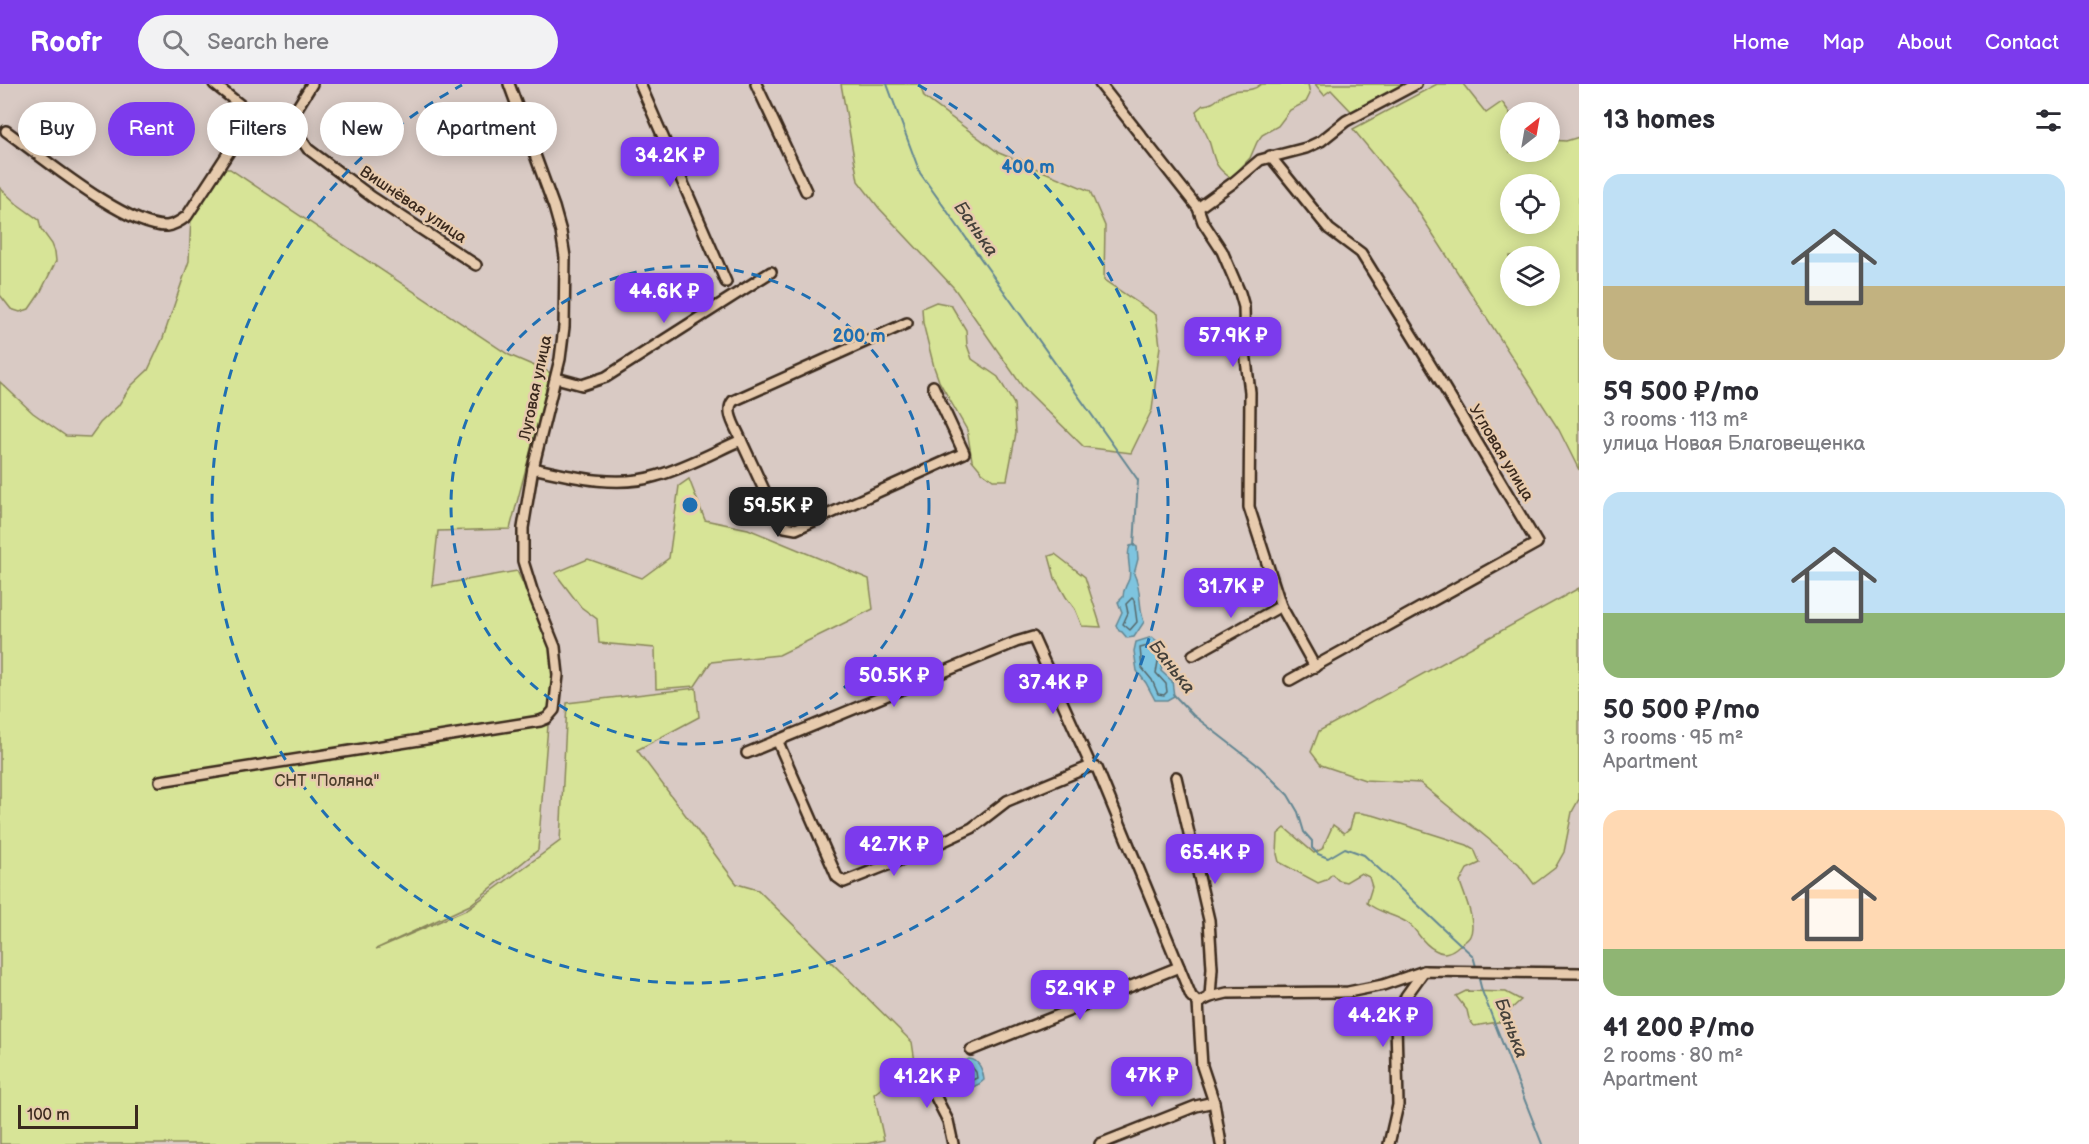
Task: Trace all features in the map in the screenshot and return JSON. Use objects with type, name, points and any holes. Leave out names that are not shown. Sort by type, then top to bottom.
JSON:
[{"type":"street","points":[[214,84],[236,102]]},
{"type":"street","points":[[301,102],[312,84]]},
{"type":"street","name":"Луговая улица","points":[[160,781],[540,721],[547,718],[554,710],[558,675],[555,647],[523,561],[523,528],[533,468],[556,378],[564,327],[565,257],[561,232],[509,84]]},
{"type":"street","points":[[640,84],[726,282]]},
{"type":"street","points":[[756,84],[806,190]]},
{"type":"street","points":[[1100,84],[1198,208],[1203,222],[1222,251],[1240,293],[1244,307],[1245,352],[1250,392],[1249,507],[1281,606],[1315,667]]},
{"type":"street","points":[[1198,208],[1260,160],[1306,148],[1321,141],[1346,121],[1416,84]]},
{"type":"street","points":[[6,131],[129,217],[145,223],[168,226],[188,216],[227,156]]},
{"type":"street","name":"Вишнёвая улица","points":[[308,149],[372,197],[476,265]]},
{"type":"street","name":"Угловая улица","points":[[1270,156],[1329,229],[1361,253],[1537,543],[1290,680]]},
{"type":"street","points":[[556,378],[582,385],[606,377],[771,272]]},
{"type":"street","points":[[907,324],[729,405],[729,411],[741,440],[777,518],[785,527],[796,529],[964,453],[933,386]]},
{"type":"street","points":[[533,468],[605,481],[629,481],[656,477],[741,440]]},
{"type":"street","points":[[1193,655],[1281,606]]},
{"type":"street","points":[[747,753],[1033,637],[1091,766]]},
{"type":"street","points":[[778,742],[837,877],[844,882],[918,853],[972,828],[1007,801],[1091,766],[1097,768],[1191,996],[1198,1003],[1202,1066],[1214,1102],[1221,1144]]},
{"type":"street","points":[[1176,777],[1209,920],[1212,968],[1209,997]]},
{"type":"street","points":[[971,1050],[1179,967]]},
{"type":"street","points":[[1198,1003],[1209,997],[1227,993],[1348,992],[1383,985],[1424,970],[1579,973]]},
{"type":"street","points":[[1389,1144],[1398,1105],[1396,1023],[1406,996],[1424,970]]},
{"type":"street","points":[[920,1066],[948,1121],[953,1144]]},
{"type":"street","points":[[1100,1144],[1196,1106],[1214,1102]]},
{"type":"green space","points":[[841,84],[920,84],[924,97],[999,153],[1090,191],[1105,226],[1104,280],[1156,315],[1160,346],[1152,410],[1131,453],[1084,447],[1022,386],[954,288],[879,208],[858,181]]},
{"type":"green space","points":[[1261,84],[1308,84],[1310,94],[1306,102],[1290,110],[1278,126],[1262,135],[1250,158],[1231,178],[1217,165],[1196,111],[1228,93],[1253,89]]},
{"type":"green space","points":[[1315,84],[1404,84],[1352,112],[1331,90],[1324,95]]},
{"type":"green space","points":[[1437,84],[1463,84],[1486,113],[1500,103],[1500,162],[1560,162],[1560,141],[1579,137],[1579,470],[1559,430],[1409,197],[1353,129]]},
{"type":"green space","name":"СНТ \"Поляна\"","points":[[224,169],[230,169],[509,355],[551,373],[510,529],[438,531],[432,586],[517,571],[541,622],[548,640],[555,677],[554,695],[549,713],[538,850],[470,905],[376,949],[466,910],[560,841],[567,703],[696,688],[699,717],[637,750],[737,884],[758,890],[912,1042],[915,1062],[874,1094],[884,1140],[867,1144],[0,1144],[0,382],[33,413],[66,436],[90,437],[100,423],[118,406],[131,386],[148,370],[163,338],[189,261],[191,216]]},
{"type":"green space","points":[[0,188],[39,220],[41,229],[55,252],[56,261],[40,293],[29,309],[20,312],[11,309],[0,295]]},
{"type":"green space","points":[[936,302],[951,305],[966,330],[967,345],[972,359],[998,377],[1014,404],[1016,433],[1007,480],[993,480],[972,460],[967,430],[939,381],[923,323],[922,308]]},
{"type":"green space","points":[[689,479],[705,520],[748,529],[869,579],[873,609],[779,655],[711,662],[695,686],[656,689],[655,648],[599,643],[597,619],[581,607],[555,573],[588,559],[642,578],[669,558],[679,486]]},
{"type":"green space","points":[[1055,554],[1085,577],[1101,627],[1082,626],[1075,609],[1055,578],[1049,556]]},
{"type":"green space","points":[[1579,588],[1579,799],[1572,812],[1564,852],[1555,868],[1534,884],[1519,864],[1420,783],[1365,780],[1321,765],[1311,752],[1319,731]]},
{"type":"green space","points":[[1354,813],[1376,816],[1474,849],[1480,863],[1467,869],[1460,882],[1472,923],[1468,939],[1451,951],[1438,952],[1426,944],[1405,921],[1367,903],[1372,887],[1369,877],[1361,873],[1346,882],[1338,880],[1332,874],[1326,880],[1318,883],[1279,862],[1278,834],[1285,828],[1314,853],[1322,849],[1333,825],[1344,833],[1350,828]]},
{"type":"green space","points":[[1466,991],[1506,992],[1521,1000],[1508,1012],[1504,1021],[1474,1026],[1467,1010],[1456,996]]},
{"type":"water","points":[[1130,546],[1137,547],[1138,559],[1134,574],[1144,622],[1134,637],[1127,638],[1116,625],[1122,612],[1118,602],[1123,597],[1130,575],[1129,550]]},
{"type":"water","points":[[1152,637],[1158,642],[1165,656],[1161,671],[1172,681],[1174,696],[1167,700],[1155,700],[1137,671],[1134,651],[1136,642]]},
{"type":"water","points":[[969,1059],[978,1063],[984,1080],[961,1093],[955,1090],[946,1073],[949,1068]]},
{"type":"waterway","name":"Банька","points":[[887,84],[920,173],[1138,480],[1134,546]]},
{"type":"waterway","name":"Банька","points":[[1173,694],[1193,715],[1260,767],[1288,795],[1298,812],[1304,832],[1312,841],[1312,848],[1318,854],[1328,858],[1345,848],[1364,855],[1473,956],[1477,970]]},
{"type":"waterway","name":"Банька","points":[[1478,975],[1482,991],[1542,1144]]}]
